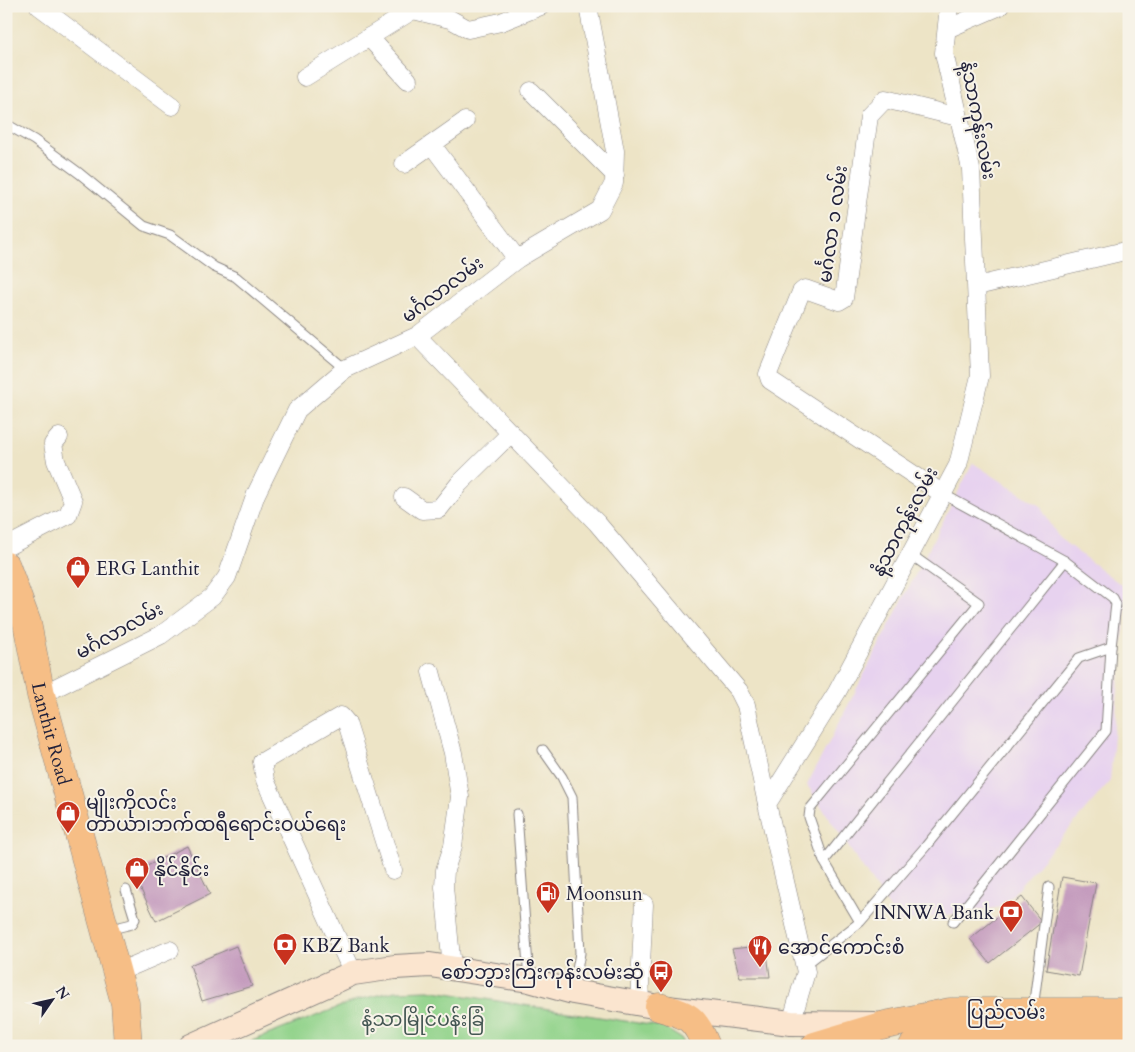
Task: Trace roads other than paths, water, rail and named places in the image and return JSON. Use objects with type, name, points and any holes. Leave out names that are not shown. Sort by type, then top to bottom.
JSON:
[{"type":"main road","name":"Lanthit Road","points":[[6,566],[27,623],[41,695],[125,1003],[128,1046]]},
{"type":"main road","points":[[191,1046],[353,973],[395,967],[430,965],[529,980],[573,992],[797,1031],[885,1025]]},
{"type":"main road","points":[[649,1006],[684,1014],[699,1028],[706,1046]]},
{"type":"main road","name":"ပြည်လမ်း","points":[[815,1046],[885,1025],[950,1012],[1129,1012]]},
{"type":"main road","name":"ပြည်လမ်း","points":[[885,1025],[952,1038],[1129,1038]]},
{"type":"main road","name":"ပြည်လမ်း","points":[[913,1046],[952,1038]]},
{"type":"street","points":[[39,6],[172,106]]},
{"type":"street","points":[[305,78],[413,10],[450,19],[468,30],[501,22],[541,6]]},
{"type":"street","name":"မင်္ဂလာလမ်း","points":[[41,695],[161,635],[212,597],[227,577],[256,494],[297,410],[345,369],[417,336],[517,259],[600,210],[614,183],[615,151],[588,6]]},
{"type":"street","name":"နံ့သာကုန်းလမ်း","points":[[767,804],[837,692],[958,465],[980,376],[971,169],[944,53],[949,6]]},
{"type":"street","points":[[947,29],[1000,6]]},
{"type":"street","points":[[369,37],[408,80]]},
{"type":"street","points":[[531,91],[615,175]]},
{"type":"street","name":"မင်္ဂလာ ၁ လမ်း","points":[[943,494],[770,380],[768,374],[800,292],[805,289],[839,301],[844,298],[869,116],[885,99],[958,117]]},
{"type":"street","points":[[404,164],[465,121]]},
{"type":"street","points":[[432,145],[517,259]]},
{"type":"street","points":[[977,286],[1129,250]]},
{"type":"street","points":[[417,336],[597,522],[739,691],[746,705],[805,965],[806,972],[797,1031]]},
{"type":"street","points":[[404,498],[422,510],[439,509],[459,484],[511,433]]},
{"type":"street","points":[[6,547],[68,515],[72,501],[56,461],[53,444],[59,437]]},
{"type":"street","points":[[431,672],[453,753],[460,797],[453,846],[445,870],[444,887],[452,968]]},
{"type":"street","points":[[353,973],[265,780],[262,762],[341,716],[347,723],[393,870]]},
{"type":"street","points":[[644,904],[649,1006]]},
{"type":"street","points":[[116,973],[170,950]]},
{"type":"lane","points":[[6,124],[34,140],[79,173],[144,226],[170,235],[214,268],[236,277],[345,369]]},
{"type":"lane","points":[[943,494],[1065,560],[1114,598],[1116,604],[1111,647],[1106,731],[953,922]]},
{"type":"lane","points":[[860,922],[824,861],[809,817],[810,809],[979,603],[910,554]]},
{"type":"lane","points":[[824,861],[1065,560]]},
{"type":"lane","points":[[805,965],[860,922],[926,846],[1079,658],[1111,647]]},
{"type":"lane","points":[[543,750],[562,777],[572,797],[580,954],[573,992]]},
{"type":"lane","points":[[517,814],[529,980]]},
{"type":"lane","points":[[1033,1012],[1049,887]]},
{"type":"lane","points":[[105,931],[132,924],[135,919],[126,890]]},
{"type":"place","name":"ERG Lanthit","points":[[78,589]]},
{"type":"place","name":"မျိုးကိုလင်း တာယာ၊ဘက်ထရီရောင်းဝယ်ရေး","points":[[68,834]]},
{"type":"place","name":"နိုင်နိုင်း","points":[[137,890]]},
{"type":"place","name":"Moonsun","points":[[548,914]]},
{"type":"place","name":"INNWA Bank","points":[[1011,933]]},
{"type":"place","name":"KBZ Bank","points":[[285,966]]},
{"type":"place","name":"အောင်ကောင်းစံ","points":[[760,968]]},
{"type":"place","name":"စော်ဘွားကြီးကုန်းလမ်းဆုံ","points":[[661,993]]},
{"type":"park label","name":"နံ့သာမြိုင်ပန်းခြံ","points":[[423,1019]]}]
